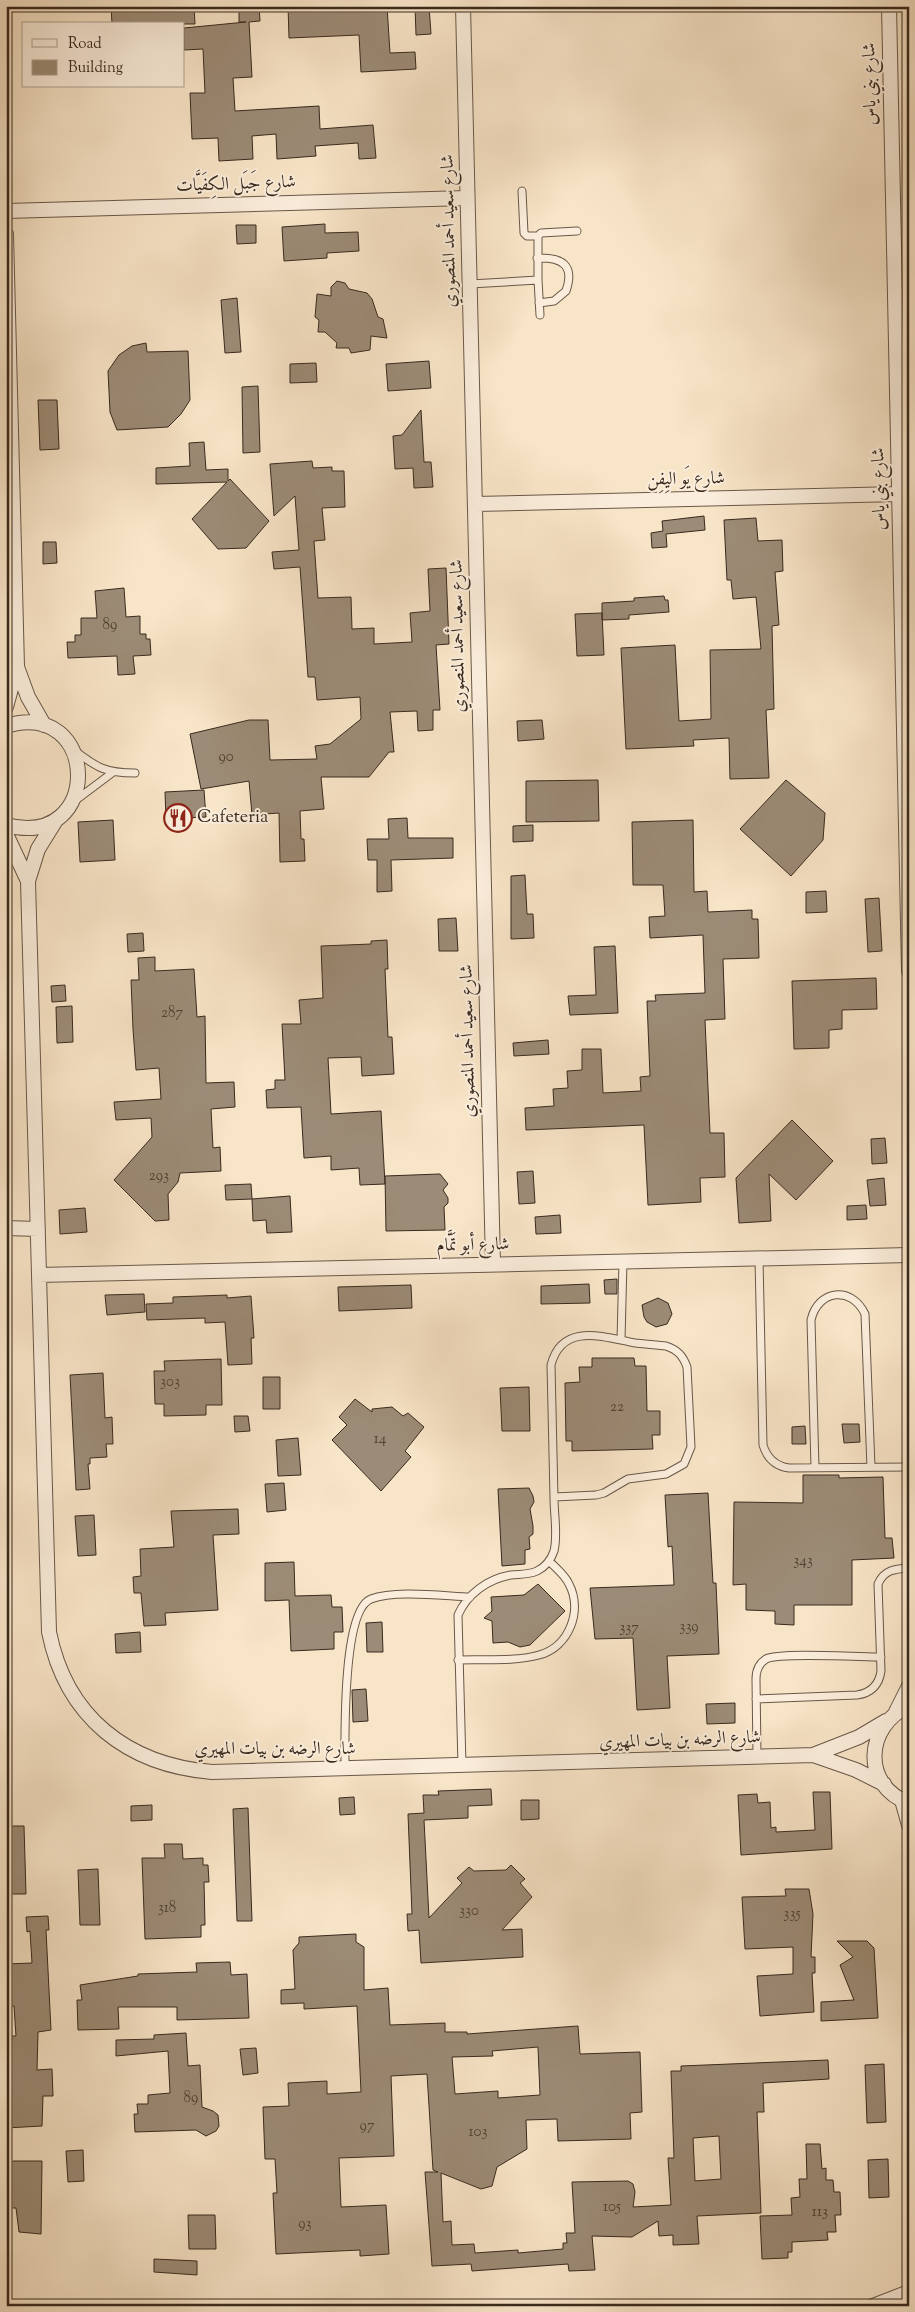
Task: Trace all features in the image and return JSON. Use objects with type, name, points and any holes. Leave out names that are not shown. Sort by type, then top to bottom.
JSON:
[{"type":"street","name":"شارع سعيد أحمد المنصوري","points":[[463,6],[493,1264]]},
{"type":"street","name":"شارع بني ياس","points":[[888,6],[906,755],[909,971]]},
{"type":"street","name":"شارع جَبَل الكِفَيَّات","points":[[6,211],[467,198]]},
{"type":"street","points":[[6,234],[17,667],[6,707]]},
{"type":"street","name":"شارع يَو اليِفِن","points":[[475,504],[899,494]]},
{"type":"street","points":[[17,667],[28,697],[44,725]]},
{"type":"street","points":[[6,726],[31,722],[44,725],[56,731],[73,750],[78,762],[80,775],[73,802]]},
{"type":"street","name":"شارع الرضه بن بيات المهيري","points":[[73,802],[56,820],[38,849],[28,882],[49,1632],[53,1652],[70,1691],[82,1709],[113,1738],[150,1759],[170,1766],[212,1772],[813,1755],[858,1738],[897,1713]]},
{"type":"street","points":[[6,825],[32,828],[45,826],[56,820]]},
{"type":"street","name":"شارع الرضه بن بيات المهيري","points":[[6,834],[28,882]]},
{"type":"street","points":[[6,1228],[38,1229]]},
{"type":"street","name":"شارع أبو تَمَّام","points":[[39,1275],[909,1255]]},
{"type":"street","points":[[909,1686],[897,1713],[877,1739],[874,1759],[877,1772],[884,1784],[892,1794],[906,1802],[909,1826]]},
{"type":"street","name":"شارع الرضه بن بيات المهيري","points":[[813,1755],[856,1770],[884,1784]]},
{"type":"street","points":[[873,2306],[909,2292]]},
{"type":"lane","points":[[522,191],[524,233],[527,236],[538,236],[541,233],[577,231]]},
{"type":"lane","points":[[538,236],[537,258],[540,315]]},
{"type":"lane","points":[[537,258],[550,258],[562,262],[568,267],[569,273],[566,291],[554,301],[539,303]]},
{"type":"lane","points":[[470,284],[538,280]]},
{"type":"lane","points":[[73,750],[92,763],[112,773],[135,773]]},
{"type":"lane","points":[[73,802],[112,773]]},
{"type":"lane","points":[[759,1258],[763,1445],[768,1456],[777,1465],[789,1468],[909,1467]]},
{"type":"lane","points":[[621,1340],[623,1261]]},
{"type":"lane","points":[[815,1468],[811,1320],[817,1305],[831,1296],[840,1295],[855,1300],[864,1314],[871,1467]]},
{"type":"lane","points":[[462,1765],[458,1615],[470,1596],[494,1580],[539,1570],[549,1561],[555,1543],[551,1364],[553,1356],[563,1343],[577,1336],[604,1336],[672,1348],[681,1355],[685,1360],[690,1441],[687,1459],[684,1464],[672,1472],[628,1479],[604,1493],[554,1497]]},
{"type":"lane","points":[[458,1660],[530,1658],[551,1650],[559,1644],[572,1625],[575,1604],[569,1584],[549,1561]]},
{"type":"lane","points":[[756,1699],[864,1694],[871,1690],[880,1678],[878,1584],[885,1573],[891,1570],[909,1568]]},
{"type":"lane","points":[[345,1768],[347,1671],[358,1612],[369,1600],[384,1596],[470,1596]]},
{"type":"lane","points":[[757,1757],[756,1699],[758,1667],[762,1662],[772,1657],[881,1657]]},
{"type":"building","points":[[111,6],[194,6],[195,24],[185,24],[185,22],[112,22]]},
{"type":"building","points":[[239,6],[259,6],[260,21],[249,22],[252,77],[233,78],[235,111],[319,106],[320,129],[373,125],[376,158],[359,159],[358,143],[315,146],[316,156],[277,159],[276,134],[252,136],[253,159],[219,161],[218,138],[192,139],[190,93],[205,93],[203,49],[185,50],[185,28],[246,22],[239,22]]},
{"type":"building","points":[[288,6],[387,6],[390,53],[415,52],[416,69],[361,72],[359,35],[289,38]]},
{"type":"building","points":[[415,6],[429,6],[431,34],[416,35]]},
{"type":"building","points":[[325,224],[325,233],[358,232],[359,251],[327,253],[327,258],[284,261],[282,227]]},
{"type":"building","points":[[236,225],[256,225],[256,243],[237,244]]},
{"type":"building","points":[[337,281],[345,283],[349,289],[367,293],[372,299],[378,317],[383,319],[387,338],[371,336],[370,350],[351,353],[349,348],[336,348],[337,343],[325,332],[318,332],[319,320],[315,317],[317,294],[331,296],[331,287]]},
{"type":"building","points":[[237,298],[241,352],[225,353],[221,300]]},
{"type":"building","points":[[146,343],[147,352],[188,351],[190,400],[181,414],[168,427],[117,430],[110,412],[108,371],[119,355],[132,346]]},
{"type":"building","points":[[429,361],[431,388],[388,391],[386,364]]},
{"type":"building","points":[[316,363],[317,382],[290,383],[290,364]]},
{"type":"building","points":[[258,386],[260,452],[243,453],[242,387]]},
{"type":"building","points":[[38,400],[57,400],[59,449],[40,450]]},
{"type":"building","points":[[421,410],[424,462],[431,462],[433,487],[414,488],[413,468],[395,469],[393,436],[402,435]]},
{"type":"building","points":[[204,442],[206,470],[228,469],[228,481],[230,479],[269,521],[246,548],[218,549],[192,519],[227,482],[156,484],[156,468],[190,466],[189,443]]},
{"type":"building","points":[[312,461],[313,468],[332,467],[332,471],[344,471],[345,507],[322,508],[325,540],[314,541],[318,598],[351,597],[352,629],[374,628],[374,644],[412,642],[410,613],[430,611],[428,569],[446,568],[449,644],[436,645],[440,710],[433,710],[433,730],[418,731],[417,711],[390,712],[394,752],[389,752],[369,777],[321,777],[324,809],[300,811],[301,839],[304,839],[305,861],[280,862],[279,813],[252,815],[249,781],[201,789],[190,734],[249,720],[268,720],[270,760],[317,759],[315,746],[330,744],[361,719],[360,697],[317,700],[315,677],[308,677],[300,567],[274,569],[272,552],[299,550],[295,496],[274,516],[270,464]]},
{"type":"building","points":[[704,516],[705,530],[666,534],[667,547],[652,548],[651,533],[663,531],[662,521]]},
{"type":"building","points":[[756,518],[758,541],[782,540],[783,571],[775,572],[779,625],[772,626],[774,709],[766,710],[769,778],[730,779],[729,738],[693,740],[694,746],[626,749],[621,648],[675,645],[679,721],[711,719],[710,650],[761,649],[756,597],[733,599],[731,580],[727,580],[724,520]]},
{"type":"building","points":[[43,542],[56,542],[57,563],[43,564]]},
{"type":"building","points":[[124,588],[126,617],[140,616],[140,634],[146,634],[146,639],[150,639],[151,655],[133,656],[135,674],[118,675],[117,656],[68,658],[67,642],[75,642],[75,635],[81,635],[81,618],[97,618],[95,591]]},
{"type":"building","points":[[664,596],[665,600],[668,600],[669,612],[629,615],[629,619],[602,620],[602,603],[634,601],[634,598]]},
{"type":"building","points":[[602,613],[604,655],[577,656],[575,614]]},
{"type":"building","points":[[542,720],[544,739],[518,741],[517,721]]},
{"type":"building","points":[[598,780],[599,821],[526,822],[526,781]]},
{"type":"building","points":[[786,780],[825,813],[823,840],[791,876],[740,829]]},
{"type":"building","points":[[204,790],[206,817],[166,819],[165,792]]},
{"type":"building","points":[[407,818],[408,838],[453,838],[453,858],[391,860],[392,891],[377,892],[377,860],[368,860],[367,839],[389,839],[388,819]]},
{"type":"building","points":[[113,820],[115,860],[80,862],[78,822]]},
{"type":"building","points":[[693,820],[694,892],[707,891],[708,912],[752,910],[752,919],[758,919],[759,958],[723,959],[725,1019],[705,1020],[710,1133],[724,1133],[725,1177],[700,1178],[701,1202],[648,1205],[644,1125],[526,1130],[525,1108],[554,1106],[553,1089],[568,1088],[567,1071],[582,1070],[582,1049],[601,1049],[603,1093],[641,1091],[640,1077],[650,1076],[647,1001],[656,1001],[655,995],[705,993],[703,935],[650,938],[649,917],[665,916],[663,885],[633,885],[632,822]]},
{"type":"building","points":[[533,825],[533,841],[513,842],[513,826]]},
{"type":"building","points":[[525,875],[527,914],[533,914],[534,938],[511,939],[511,876]]},
{"type":"building","points":[[826,891],[827,912],[806,913],[806,892]]},
{"type":"building","points":[[879,898],[882,951],[868,952],[865,899]]},
{"type":"building","points":[[456,918],[458,951],[439,951],[438,919]]},
{"type":"building","points":[[143,933],[144,951],[128,952],[127,934]]},
{"type":"building","points":[[387,940],[388,969],[385,969],[388,1037],[392,1037],[394,1074],[362,1076],[361,1057],[328,1058],[331,1114],[381,1111],[385,1184],[360,1185],[359,1168],[331,1170],[331,1156],[304,1158],[301,1107],[267,1108],[266,1090],[275,1089],[275,1080],[285,1080],[282,1024],[301,1024],[299,1000],[323,998],[321,946],[371,944],[371,941]]},
{"type":"building","points":[[615,946],[618,1013],[570,1015],[568,996],[596,995],[594,947]]},
{"type":"building","points":[[155,957],[155,971],[194,969],[197,1017],[205,1016],[206,1083],[234,1082],[235,1107],[211,1109],[213,1148],[220,1147],[221,1171],[180,1173],[178,1182],[168,1194],[169,1220],[155,1221],[114,1180],[152,1137],[151,1118],[116,1120],[114,1102],[161,1099],[159,1068],[136,1070],[133,1029],[131,980],[139,980],[138,958]]},
{"type":"building","points":[[876,978],[877,1009],[842,1010],[842,1029],[829,1030],[829,1048],[794,1049],[792,981]]},
{"type":"building","points":[[65,985],[66,1001],[52,1002],[51,986]]},
{"type":"building","points":[[72,1006],[73,1042],[57,1043],[56,1007]]},
{"type":"building","points":[[548,1040],[549,1054],[514,1056],[513,1043]]},
{"type":"building","points":[[792,1120],[833,1161],[796,1200],[769,1174],[771,1221],[739,1223],[736,1178]]},
{"type":"building","points":[[885,1138],[887,1163],[872,1164],[871,1139]]},
{"type":"building","points":[[533,1171],[535,1203],[519,1204],[517,1172]]},
{"type":"building","points":[[440,1174],[448,1184],[443,1190],[448,1198],[448,1203],[444,1207],[445,1230],[386,1231],[385,1176]]},
{"type":"building","points":[[884,1178],[886,1205],[870,1206],[867,1180]]},
{"type":"building","points":[[251,1184],[252,1199],[226,1200],[225,1185]]},
{"type":"building","points":[[290,1196],[292,1232],[267,1233],[266,1220],[253,1221],[252,1199]]},
{"type":"building","points":[[866,1205],[867,1219],[847,1220],[847,1206]]},
{"type":"building","points":[[85,1208],[87,1232],[60,1234],[59,1210]]},
{"type":"building","points":[[560,1215],[561,1233],[536,1234],[535,1217]]},
{"type":"building","points":[[617,1279],[617,1294],[605,1294],[604,1280]]},
{"type":"building","points":[[589,1284],[590,1303],[541,1304],[541,1286]]},
{"type":"building","points":[[411,1285],[412,1308],[339,1311],[338,1287]]},
{"type":"building","points":[[144,1294],[145,1312],[107,1315],[105,1295]]},
{"type":"building","points":[[227,1295],[227,1298],[251,1296],[254,1338],[251,1338],[252,1364],[228,1365],[225,1322],[205,1323],[205,1318],[147,1320],[146,1304],[173,1303],[173,1297]]},
{"type":"building","points":[[658,1298],[668,1303],[672,1314],[667,1324],[656,1327],[647,1322],[642,1305]]},
{"type":"building","points":[[592,1358],[634,1358],[635,1366],[646,1366],[647,1411],[660,1411],[660,1435],[652,1435],[653,1449],[572,1451],[572,1441],[566,1441],[565,1383],[580,1382],[579,1367],[592,1367]]},
{"type":"building","points":[[221,1359],[222,1405],[206,1405],[206,1415],[164,1416],[164,1404],[155,1404],[154,1371],[165,1371],[164,1361]]},
{"type":"building","points":[[103,1373],[105,1418],[112,1417],[113,1444],[106,1444],[107,1457],[90,1458],[90,1464],[88,1464],[90,1489],[76,1490],[70,1375]]},
{"type":"building","points":[[263,1377],[280,1377],[280,1409],[263,1409]]},
{"type":"building","points":[[529,1387],[530,1431],[502,1431],[500,1388]]},
{"type":"building","points":[[355,1399],[372,1412],[372,1409],[392,1407],[403,1416],[408,1413],[424,1427],[405,1451],[411,1457],[381,1491],[332,1440],[347,1425],[339,1417]]},
{"type":"building","points":[[234,1416],[248,1416],[250,1431],[235,1432]]},
{"type":"building","points":[[842,1424],[859,1424],[860,1442],[844,1443]]},
{"type":"building","points":[[805,1426],[806,1444],[792,1444],[792,1427]]},
{"type":"building","points":[[298,1438],[301,1475],[278,1476],[276,1440]]},
{"type":"building","points":[[803,1475],[839,1475],[839,1478],[883,1477],[885,1538],[892,1538],[894,1558],[852,1560],[852,1605],[794,1605],[794,1625],[775,1624],[775,1611],[746,1610],[746,1584],[733,1585],[734,1502],[803,1503]]},
{"type":"building","points":[[284,1483],[286,1510],[267,1512],[265,1484]]},
{"type":"building","points":[[529,1488],[534,1502],[530,1509],[533,1534],[529,1537],[530,1549],[525,1550],[525,1564],[502,1566],[498,1489]]},
{"type":"building","points":[[708,1493],[713,1583],[716,1583],[719,1654],[667,1656],[670,1708],[637,1710],[633,1638],[595,1639],[590,1588],[674,1585],[672,1546],[668,1547],[665,1495]]},
{"type":"building","points":[[238,1509],[239,1534],[213,1535],[218,1610],[165,1613],[166,1625],[144,1626],[141,1593],[134,1593],[133,1577],[141,1576],[140,1549],[174,1547],[171,1511]]},
{"type":"building","points":[[94,1515],[96,1555],[78,1556],[75,1516]]},
{"type":"building","points":[[294,1562],[295,1596],[331,1595],[332,1607],[342,1607],[343,1632],[334,1632],[334,1649],[291,1651],[289,1600],[265,1601],[265,1563]]},
{"type":"building","points":[[538,1584],[565,1611],[530,1645],[520,1647],[508,1642],[493,1643],[492,1621],[484,1618],[492,1611],[491,1597],[524,1595]]},
{"type":"building","points":[[382,1622],[383,1652],[367,1652],[366,1623]]},
{"type":"building","points":[[140,1632],[141,1652],[116,1653],[115,1634]]},
{"type":"building","points":[[366,1689],[368,1721],[353,1722],[352,1690]]},
{"type":"building","points":[[735,1703],[735,1723],[707,1724],[706,1704]]},
{"type":"building","points":[[491,1789],[492,1805],[468,1806],[468,1818],[424,1820],[429,1918],[462,1883],[457,1878],[469,1867],[474,1871],[506,1870],[511,1865],[525,1879],[520,1883],[532,1897],[502,1930],[522,1929],[523,1957],[421,1963],[419,1930],[408,1931],[407,1914],[412,1914],[408,1814],[424,1813],[423,1795],[439,1795],[438,1791]]},
{"type":"building","points":[[813,1792],[830,1792],[832,1849],[741,1855],[738,1795],[757,1794],[758,1803],[770,1802],[771,1828],[776,1827],[776,1832],[815,1830]]},
{"type":"building","points":[[354,1797],[355,1814],[340,1815],[339,1798]]},
{"type":"building","points":[[521,1800],[539,1800],[539,1819],[521,1820]]},
{"type":"building","points":[[152,1805],[152,1820],[131,1821],[131,1806]]},
{"type":"building","points":[[248,1808],[252,1921],[237,1921],[233,1809]]},
{"type":"building","points":[[6,1826],[24,1826],[26,1894],[6,1894]]},
{"type":"building","points":[[164,1844],[182,1844],[183,1859],[203,1858],[203,1865],[208,1865],[209,1882],[204,1882],[205,1925],[201,1925],[201,1937],[145,1939],[142,1858],[165,1858]]},
{"type":"building","points":[[98,1869],[100,1925],[80,1925],[78,1870]]},
{"type":"building","points":[[785,1889],[809,1889],[813,1914],[811,1957],[815,1957],[815,1973],[812,1973],[814,2012],[760,2016],[757,1976],[793,1974],[793,1947],[745,1949],[742,1897],[786,1896]]},
{"type":"building","points":[[48,1916],[49,1930],[46,1930],[51,2030],[38,2032],[37,2070],[52,2069],[53,2096],[43,2096],[42,2126],[6,2128],[6,2041],[12,2041],[12,2036],[16,2036],[14,2006],[6,2006],[6,1964],[32,1963],[30,1931],[27,1932],[26,1917]]},
{"type":"building","points":[[356,1934],[356,1942],[364,1947],[364,1990],[388,1988],[390,2025],[445,2023],[445,2032],[467,2032],[467,2034],[578,2026],[580,2054],[640,2052],[642,2112],[630,2113],[631,2139],[558,2141],[557,2119],[526,2120],[527,2149],[497,2167],[492,2186],[481,2189],[441,2173],[443,2222],[451,2221],[452,2245],[474,2244],[475,2253],[518,2250],[518,2253],[563,2249],[563,2243],[567,2243],[566,2233],[575,2233],[572,2182],[628,2181],[633,2184],[635,2192],[633,2207],[671,2205],[668,2158],[674,2158],[671,2071],[681,2071],[681,2066],[828,2060],[829,2079],[763,2083],[764,2112],[757,2112],[761,2213],[697,2216],[699,2244],[673,2245],[673,2235],[659,2236],[658,2221],[632,2237],[592,2236],[595,2270],[569,2271],[568,2264],[472,2271],[471,2264],[432,2266],[425,2172],[438,2172],[433,2170],[427,2074],[391,2076],[394,2156],[339,2158],[341,2207],[386,2205],[389,2254],[360,2256],[360,2250],[276,2254],[273,2193],[277,2193],[275,2159],[265,2159],[263,2107],[289,2106],[288,2083],[327,2081],[327,2094],[361,2092],[357,2006],[304,2009],[304,2003],[281,2004],[281,1990],[295,1989],[293,1950],[299,1943],[299,1937]],"holes":[[[538,2047],[540,2095],[498,2098],[498,2091],[455,2094],[452,2057],[493,2056],[492,2051]],[[719,2136],[721,2179],[695,2181],[693,2138]]]},
{"type":"building","points":[[837,1941],[867,1941],[874,1948],[878,2018],[821,2021],[821,2002],[854,2000],[840,1965],[853,1957]]},
{"type":"building","points":[[230,1962],[231,1975],[247,1974],[249,2018],[177,2020],[177,2007],[118,2007],[119,2029],[78,2030],[77,2000],[82,2000],[80,1985],[138,1976],[138,1974],[197,1972],[196,1963]]},
{"type":"building","points":[[186,2033],[188,2066],[200,2065],[202,2107],[218,2115],[219,2126],[216,2131],[206,2136],[196,2130],[135,2132],[134,2114],[138,2114],[137,2104],[148,2104],[148,2095],[170,2093],[168,2051],[116,2056],[116,2040],[154,2039],[154,2035]]},
{"type":"building","points":[[256,2048],[258,2073],[243,2075],[240,2049]]},
{"type":"building","points":[[884,2064],[886,2122],[867,2123],[865,2065]]},
{"type":"building","points":[[806,2144],[820,2144],[822,2169],[826,2168],[826,2180],[833,2180],[834,2192],[840,2192],[841,2215],[835,2215],[836,2232],[827,2232],[828,2240],[792,2242],[792,2252],[788,2252],[788,2258],[762,2259],[760,2216],[792,2215],[791,2198],[800,2197],[799,2179],[807,2179]]},
{"type":"building","points":[[83,2150],[84,2181],[68,2182],[66,2151]]},
{"type":"building","points":[[888,2159],[889,2197],[869,2198],[868,2160]]},
{"type":"building","points":[[13,2161],[42,2161],[41,2234],[19,2232],[16,2208],[6,2208],[6,2166],[10,2165]]},
{"type":"building","points":[[188,2215],[215,2215],[216,2249],[189,2249]]},
{"type":"building","points":[[154,2259],[197,2261],[197,2275],[154,2272]]},
{"type":"place","name":"Cafeteria","points":[[178,818]]}]
